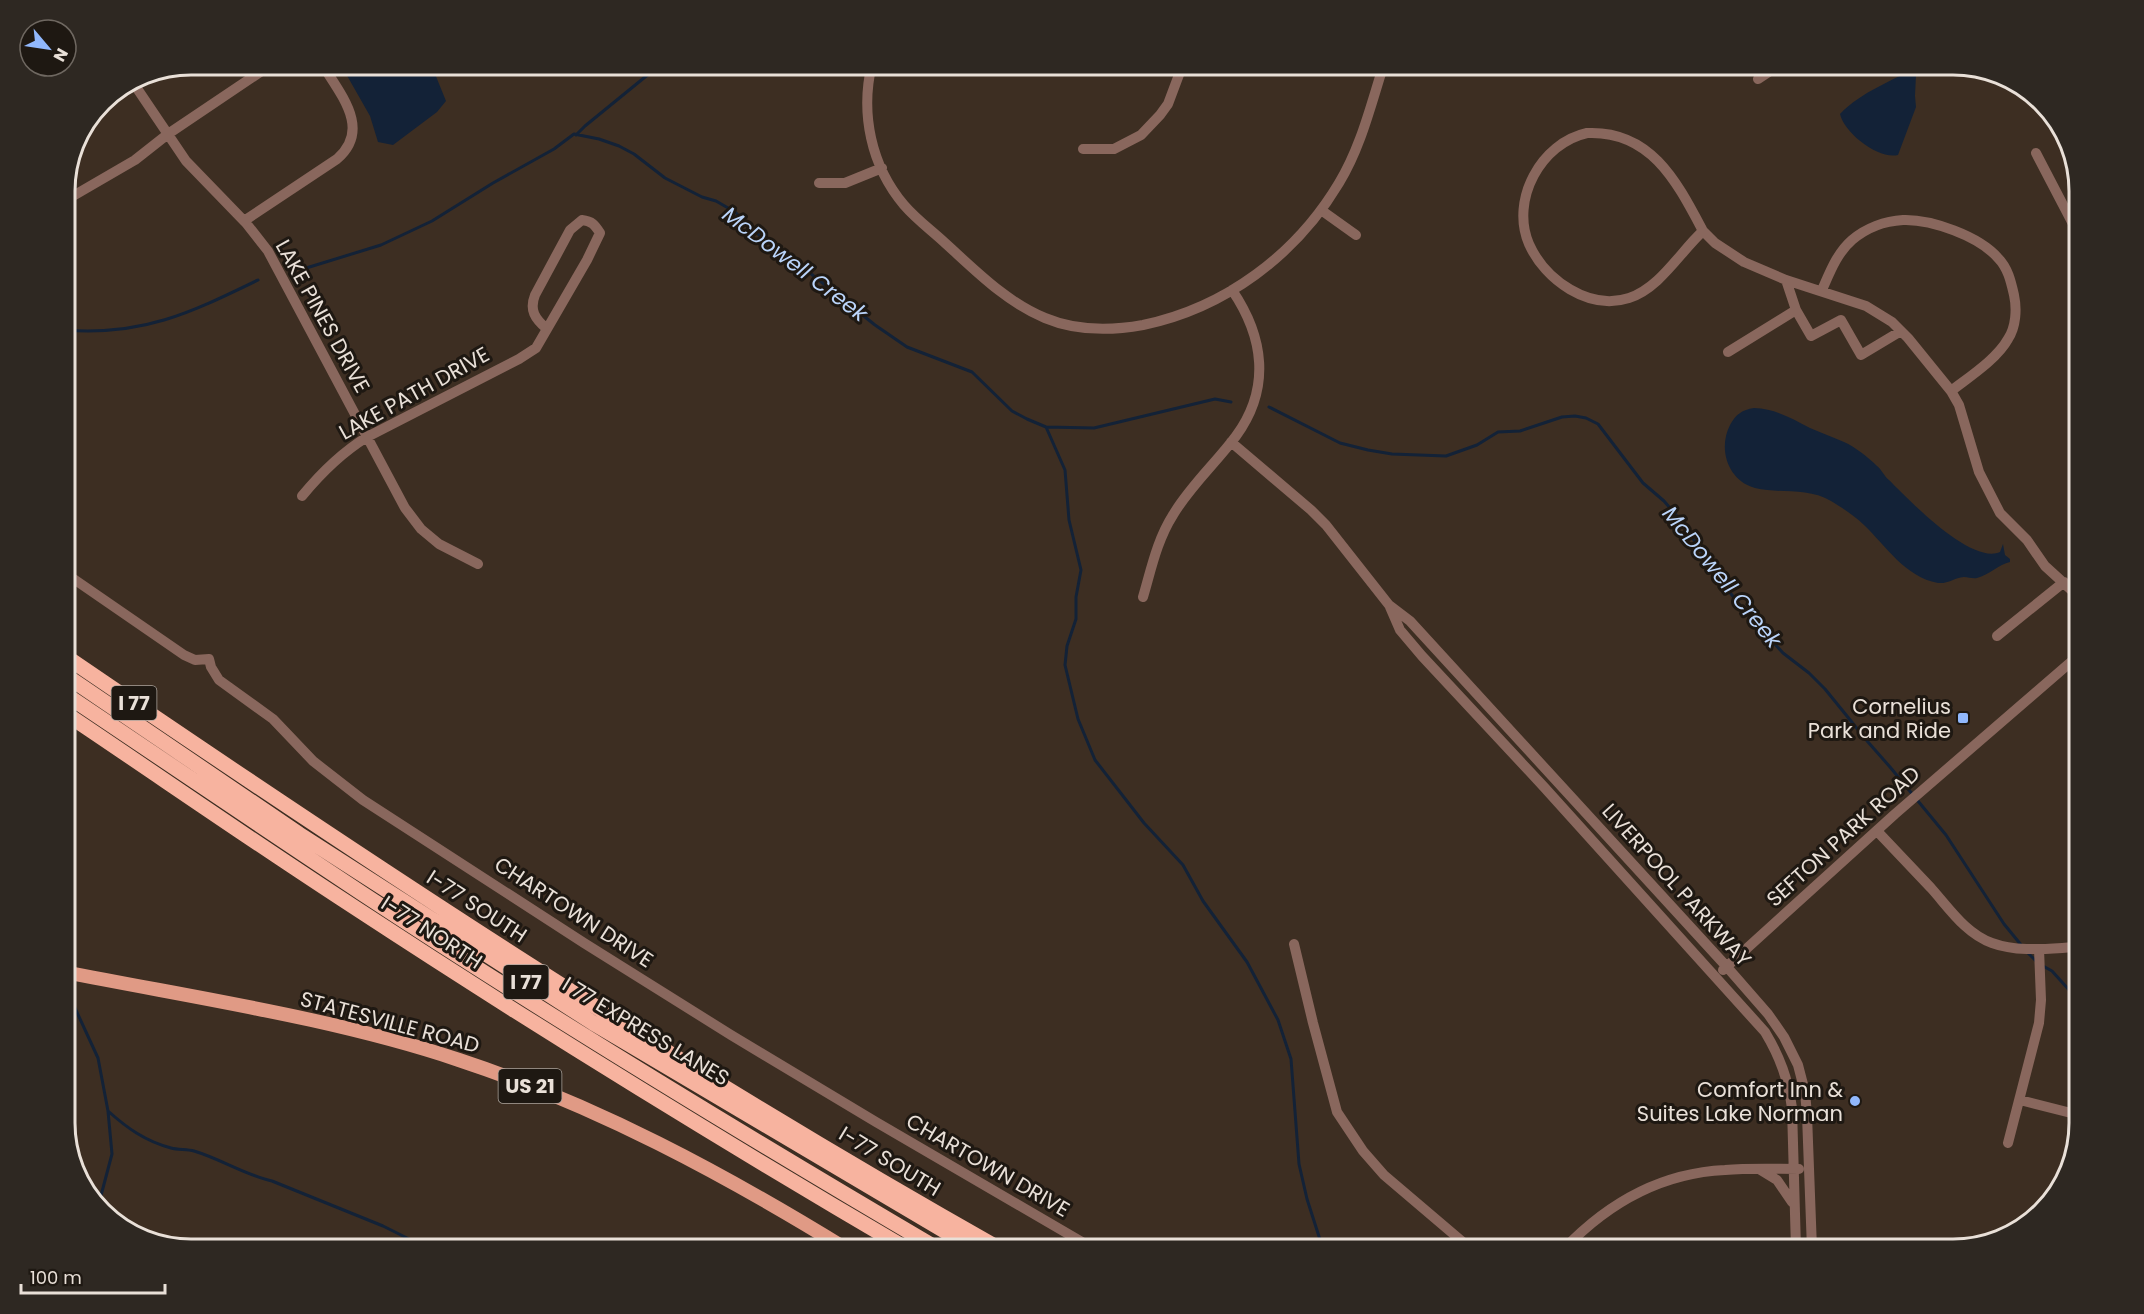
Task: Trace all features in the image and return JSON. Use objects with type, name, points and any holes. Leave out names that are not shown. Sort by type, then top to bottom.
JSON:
[{"type":"highway","name":"I-77 SOUTH","points":[[75,663],[381,869],[601,1010],[843,1158],[981,1239]]},
{"type":"highway","name":"I 77 EXPRESS LANES","points":[[75,682],[327,852],[583,1018],[956,1239]]},
{"type":"highway","points":[[91,693],[203,751]]},
{"type":"highway","name":"I 77 EXPRESS LANES","points":[[75,701],[291,847],[462,958],[658,1082],[920,1239]]},
{"type":"highway","name":"I-77 NORTH","points":[[75,720],[310,878],[552,1034],[725,1142],[888,1239]]},
{"type":"highway","points":[[462,958],[552,1034]]},
{"type":"main road","name":"STATESVILLE ROAD","points":[[75,974],[352,1030],[490,1070],[574,1104],[646,1138],[740,1187],[827,1239]]},
{"type":"street","points":[[75,195],[135,160],[168,134],[256,75]]},
{"type":"street","points":[[244,221],[337,159],[348,147],[352,132],[351,114],[328,75]]},
{"type":"street","points":[[871,75],[867,115],[871,137],[882,168],[903,204],[965,261],[1019,304],[1037,315],[1058,323],[1098,330],[1156,322],[1188,312],[1232,290],[1298,238],[1321,210],[1350,163],[1380,75]]},
{"type":"street","points":[[1083,149],[1114,149],[1141,135],[1160,116],[1168,104],[1179,75]]},
{"type":"street","points":[[1758,79],[1764,75]]},
{"type":"street","name":"LAKE PINES DRIVE","points":[[137,89],[186,161],[244,221],[268,251],[405,508],[422,529],[439,544],[478,564]]},
{"type":"street","points":[[1703,231],[1664,272],[1639,293],[1628,298],[1604,301],[1570,290],[1539,261],[1529,244],[1525,230],[1524,202],[1536,171],[1555,147],[1576,136],[1600,133],[1629,141],[1654,156],[1671,175],[1703,231],[1735,257],[1786,280],[1822,290],[1880,313],[1901,331],[1951,391],[1964,417],[1979,472],[2000,513],[2027,540],[2045,566],[2069,587]]},
{"type":"street","points":[[2036,153],[2069,216]]},
{"type":"street","points":[[819,183],[845,183],[882,168]]},
{"type":"street","points":[[1321,210],[1356,235]]},
{"type":"street","name":"LAKE PATH DRIVE","points":[[302,496],[323,471],[350,447],[536,348],[587,260],[600,233],[595,224],[589,221],[582,220],[570,230],[531,304],[532,313],[547,329]]},
{"type":"street","points":[[1822,290],[1838,257],[1852,241],[1877,225],[1903,220],[1933,225],[1964,235],[1989,249],[2005,267],[2010,280],[2015,305],[2013,326],[2000,350],[1951,391]]},
{"type":"street","points":[[1786,280],[1796,310],[1811,336],[1841,320],[1861,355],[1901,331]]},
{"type":"street","points":[[1143,597],[1160,541],[1172,515],[1231,442],[1254,403],[1260,377],[1259,354],[1251,323],[1232,290]]},
{"type":"street","points":[[1728,352],[1796,310]]},
{"type":"street","name":"LIVERPOOL PARKWAY","points":[[1231,442],[1326,525],[1389,605],[1400,630],[1422,656],[1765,1032],[1784,1066],[1789,1086],[1792,1108],[1796,1239]]},
{"type":"street","name":"CHARTOWN DRIVE","points":[[75,580],[184,655],[195,660],[209,659],[219,680],[273,719],[320,768],[363,800],[591,948],[731,1035],[1075,1239]]},
{"type":"street","points":[[1997,636],[2064,582]]},
{"type":"street","name":"LIVERPOOL PARKWAY","points":[[1389,605],[1410,621],[1727,967],[1772,1019],[1786,1039],[1798,1065],[1805,1092],[1811,1239]]},
{"type":"street","name":"SEFTON PARK ROAD","points":[[1716,976],[1877,831],[2069,664]]},
{"type":"street","points":[[1877,831],[1972,932],[1993,944],[2039,949],[2069,948]]},
{"type":"street","points":[[1294,944],[1337,1112],[1363,1151],[1384,1175],[1457,1239]]},
{"type":"street","points":[[2008,1143],[2039,1023],[2041,1000],[2039,949]]},
{"type":"street","points":[[2020,1100],[2069,1112]]},
{"type":"street","points":[[1758,1169],[1782,1185],[1794,1204]]},
{"type":"street","points":[[1574,1239],[1612,1207],[1651,1187],[1692,1174],[1708,1171],[1808,1169]]},
{"type":"water","points":[[347,75],[435,75],[446,101],[437,112],[393,145],[378,142],[370,116]]},
{"type":"water","points":[[1901,75],[1916,75],[1916,107],[1898,155],[1881,153],[1863,144],[1843,121],[1840,114],[1868,93]]},
{"type":"water","points":[[1754,408],[1783,415],[1853,447],[1880,469],[1925,515],[1957,540],[1973,549],[1988,553],[2000,552],[2003,544],[2005,555],[2010,562],[1977,578],[1957,578],[1942,583],[1926,580],[1906,568],[1860,522],[1831,501],[1803,492],[1764,490],[1745,484],[1732,471],[1728,462],[1725,453],[1726,434],[1737,415]]},
{"type":"waterway","points":[[576,135],[648,75]]},
{"type":"waterway","name":"McDowell Creek","points":[[303,269],[381,245],[432,221],[554,149],[574,134],[619,146],[634,154],[665,178],[735,212],[759,235],[875,325],[907,347],[972,372],[1012,411],[1046,427],[1094,428],[1215,399],[1231,402]]},
{"type":"waterway","name":"McDowell Creek","points":[[75,330],[118,329],[165,320],[210,303],[258,280]]},
{"type":"waterway","name":"McDowell Creek","points":[[1269,407],[1340,443],[1392,454],[1446,456],[1477,445],[1498,432],[1520,431],[1562,417],[1586,418],[1598,424],[1643,483],[1664,501],[1682,522],[1742,608],[1783,653],[1825,689],[1946,835],[2004,924],[2022,946]]},
{"type":"waterway","points":[[1046,427],[1065,470],[1069,520],[1081,570],[1076,597],[1076,619],[1067,646],[1065,665],[1078,719],[1095,760],[1144,823],[1183,865],[1203,901],[1247,962],[1278,1020],[1291,1059],[1299,1164],[1320,1239]]},
{"type":"waterway","name":"McDowell Creek","points":[[2026,951],[2038,963]]},
{"type":"waterway","name":"McDowell Creek","points":[[2043,966],[2052,971],[2069,990]]},
{"type":"waterway","points":[[75,1008],[98,1058],[108,1111],[112,1154],[101,1195]]},
{"type":"waterway","points":[[108,1111],[129,1128],[153,1142],[204,1154],[383,1226],[409,1239]]},
{"type":"place","name":"Cornelius Park and Ride","points":[[1963,718]]},
{"type":"place","name":"Comfort Inn & Suites Lake Norman","points":[[1855,1101]]}]
